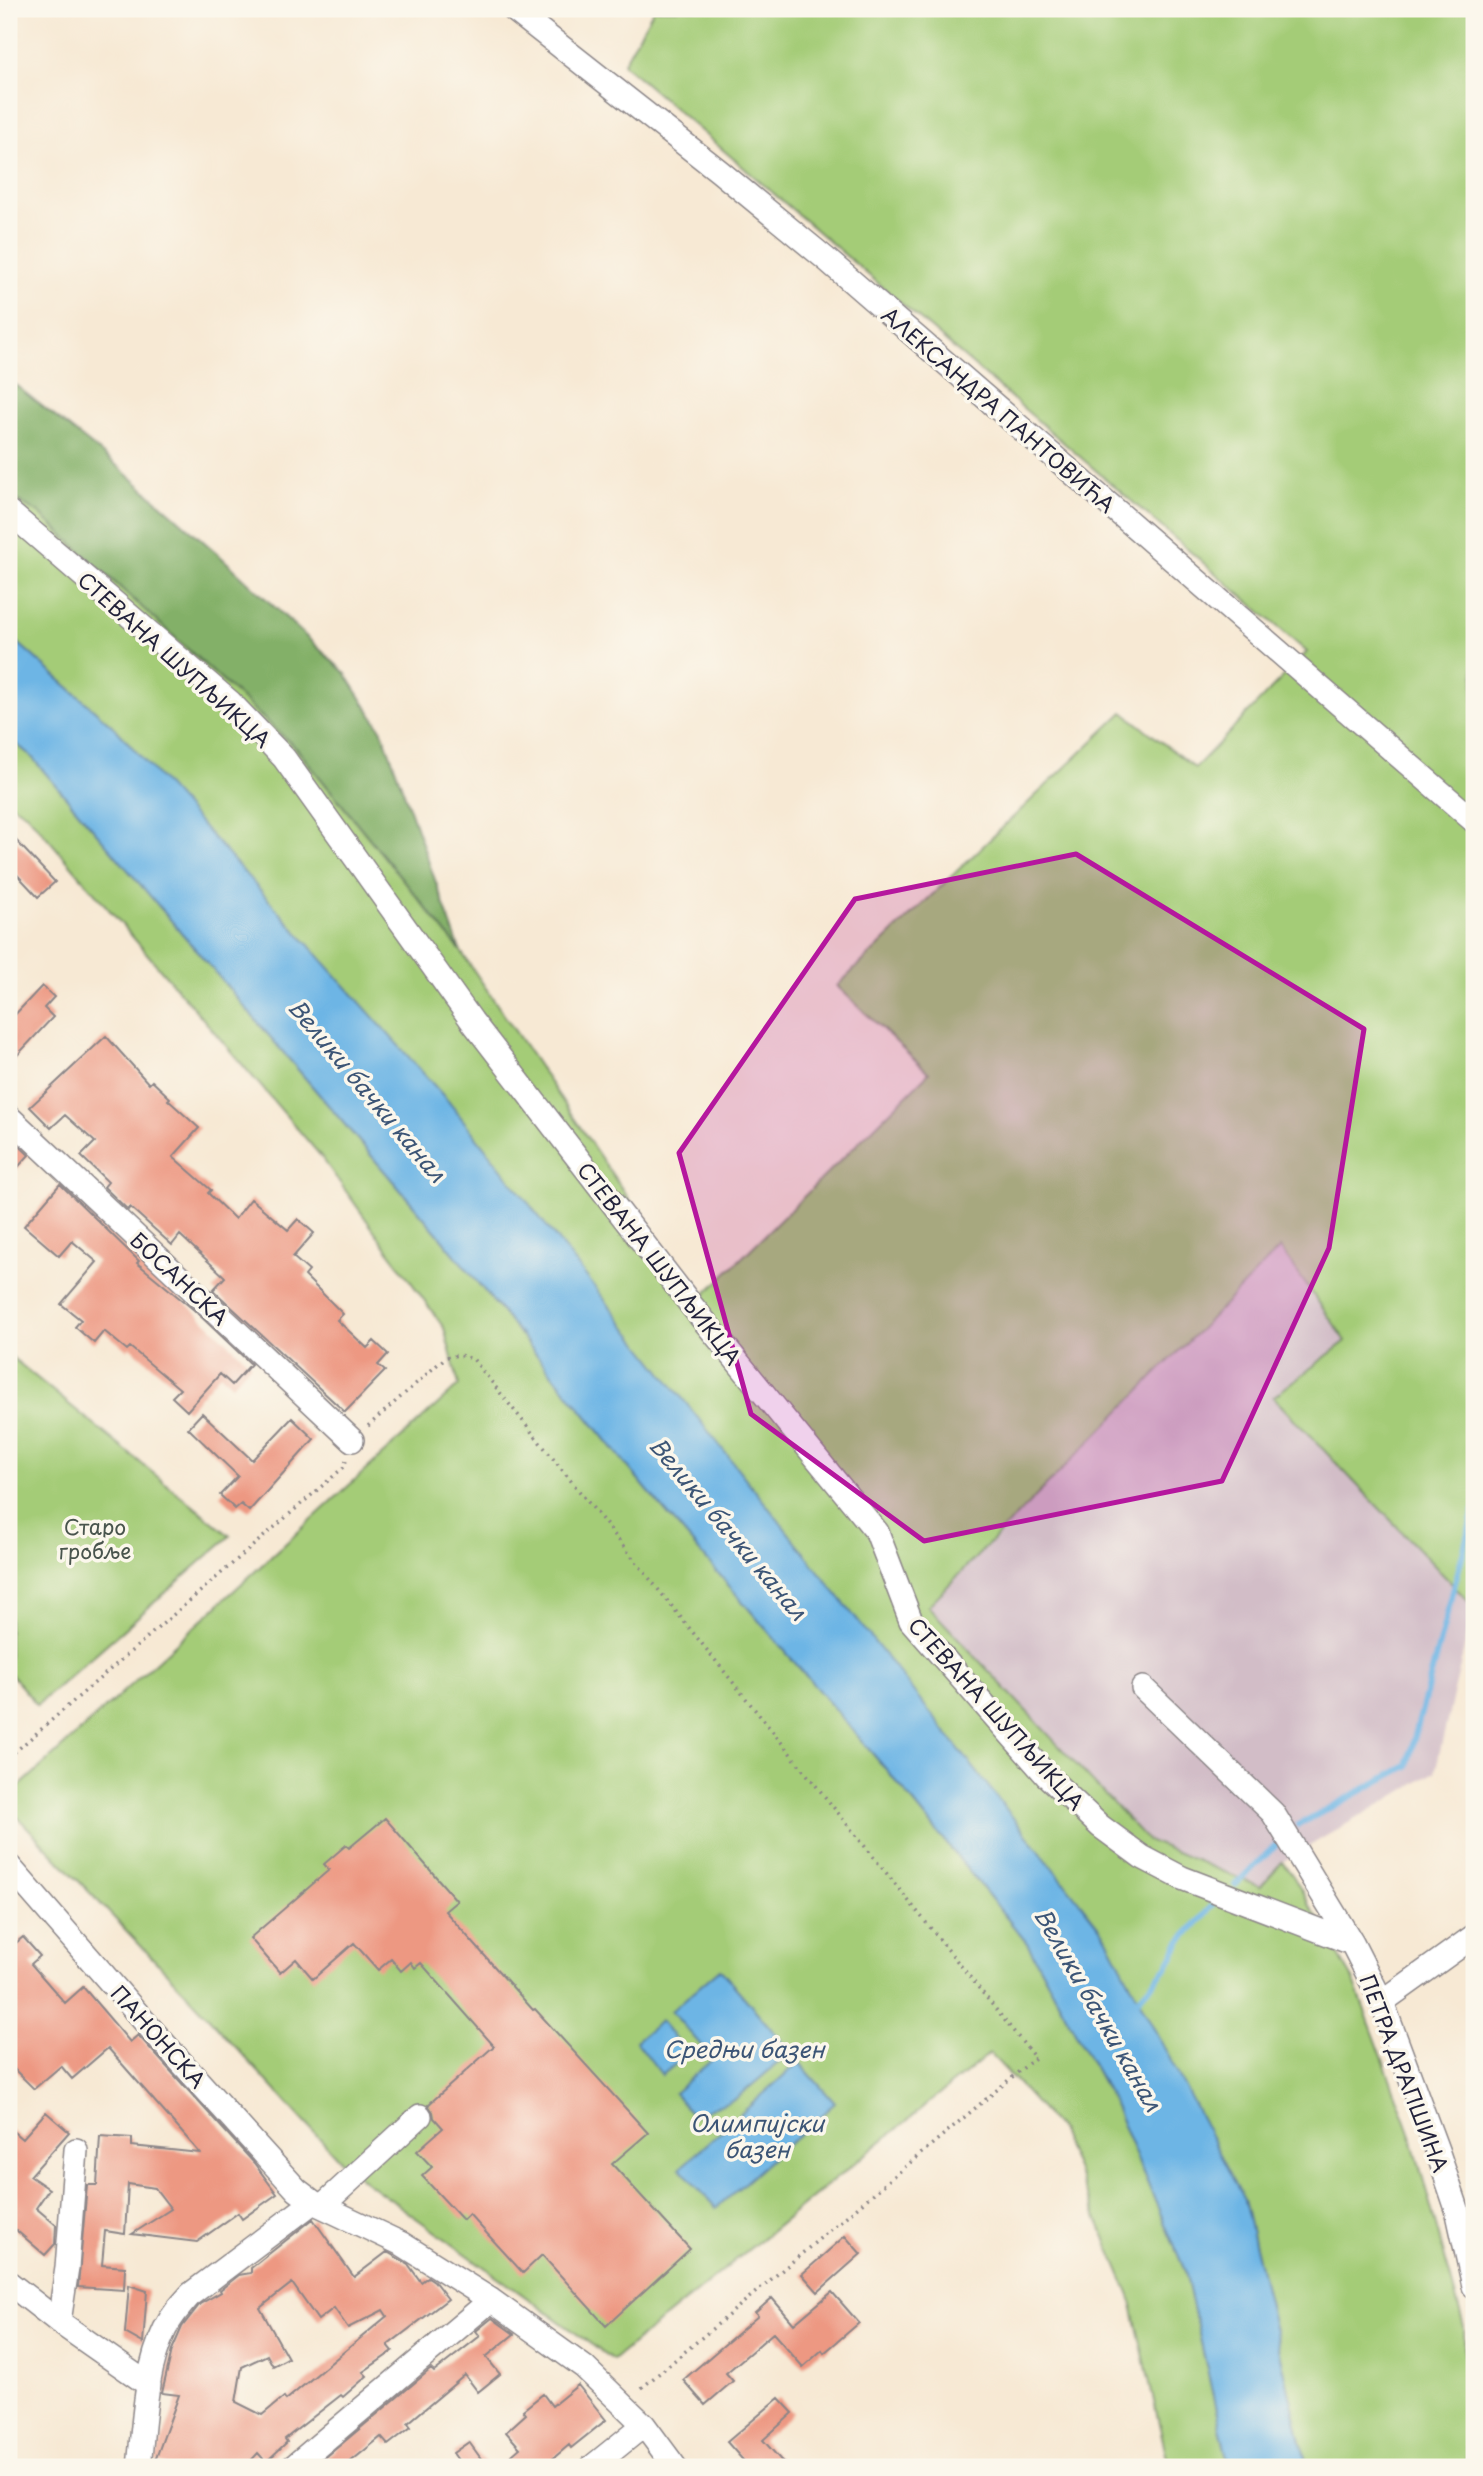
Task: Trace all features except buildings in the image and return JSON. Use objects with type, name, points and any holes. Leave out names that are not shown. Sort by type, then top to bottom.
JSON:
[{"type":"street","name":"АЛЕКСАНДРА ПАНТОВИЋА","points":[[513,9],[825,258],[1474,821]]},
{"type":"street","name":"СТЕВАНА ШУПЉИКЦА","points":[[9,512],[230,702],[284,758],[472,1021],[692,1306],[877,1532],[911,1620],[1047,1776],[1100,1826],[1142,1857],[1182,1878],[1352,1943]]},
{"type":"street","name":"БОСАНСКА","points":[[9,1117],[352,1440]]},
{"type":"street","name":"ПЕТРА ДРАПШИНА","points":[[1143,1688],[1273,1813],[1352,1943],[1382,2002],[1445,2174],[1457,2209],[1474,2286]]},
{"type":"street","name":"ПАНОНСКА","points":[[9,1866],[297,2190],[317,2204],[402,2244],[491,2300],[584,2367],[644,2425],[674,2467]]},
{"type":"street","points":[[1382,2002],[1474,1936]]},
{"type":"street","points":[[139,2467],[149,2385],[157,2347],[166,2327],[191,2294],[317,2204],[420,2116]]},
{"type":"street","points":[[59,2322],[67,2268],[76,2150]]},
{"type":"street","points":[[9,2283],[149,2385]]},
{"type":"street","points":[[293,2467],[491,2300]]},
{"type":"street","points":[[592,2467],[644,2425]]},
{"type":"path","points":[[9,15],[13,9]]},
{"type":"path","points":[[9,1757],[344,1467],[352,1440],[446,1357],[459,1355],[473,1359],[1035,2058],[624,2403]]},
{"type":"highlighted area","points":[[1076,854],[1364,1029],[1329,1248],[1222,1481],[924,1541],[751,1414],[679,1153],[855,899]]},
{"type":"shaded area","points":[[1280,1248],[1346,1341],[1274,1397],[1474,1606],[1435,1772],[1282,1862],[1260,1887],[1147,1840],[928,1606]]},
{"type":"green space","points":[[654,9],[1474,9],[1474,1607],[1273,1397],[1346,1341],[1280,1248],[928,1606],[1147,1840],[1260,1887],[1282,1862],[1293,1876],[1354,1981],[1411,2135],[1464,2327],[1467,2467],[1307,2467],[1244,2200],[117,730],[9,635],[9,495],[39,513],[297,749],[460,950],[698,1301],[929,1073],[837,986],[1123,712],[1195,768],[1307,652],[623,64]]},
{"type":"green space","points":[[9,380],[120,468],[218,554],[345,673],[382,731],[460,950],[297,749],[39,513],[9,495]]},
{"type":"green space","points":[[9,738],[31,756],[438,1234],[648,1491],[902,1788],[1027,1943],[1113,2102],[1185,2271],[1229,2467],[1169,2467],[1130,2296],[1059,2129],[990,2053],[613,2360],[347,2168],[186,1993],[9,1808],[9,1796],[459,1385],[444,1328],[320,1155],[27,814],[9,803]]},
{"type":"green space","name":"Старо гробље","points":[[9,1355],[230,1536],[37,1705],[9,1672]]},
{"type":"water","name":"Велики бачки канал","points":[[9,635],[117,730],[448,1101],[1104,1933],[1244,2200],[1307,2467],[1229,2467],[1185,2271],[1113,2102],[1027,1943],[902,1788],[648,1491],[438,1234],[31,756],[9,738]]},
{"type":"water","name":"Средњи базен","points":[[720,1969],[791,2052],[737,2098],[693,2116],[674,2093],[713,2059],[671,2011]]},
{"type":"water","points":[[661,2021],[688,2054],[662,2075],[636,2041]]},
{"type":"water","name":"Олимпијски базен","points":[[799,2062],[835,2103],[716,2208],[680,2168]]},
{"type":"waterway","points":[[1298,1825],[1407,1766],[1474,1511]]},
{"type":"waterway","points":[[1235,1885],[1278,1843]]},
{"type":"waterway","points":[[1133,2005],[1167,1967],[1180,1942],[1212,1906]]}]
